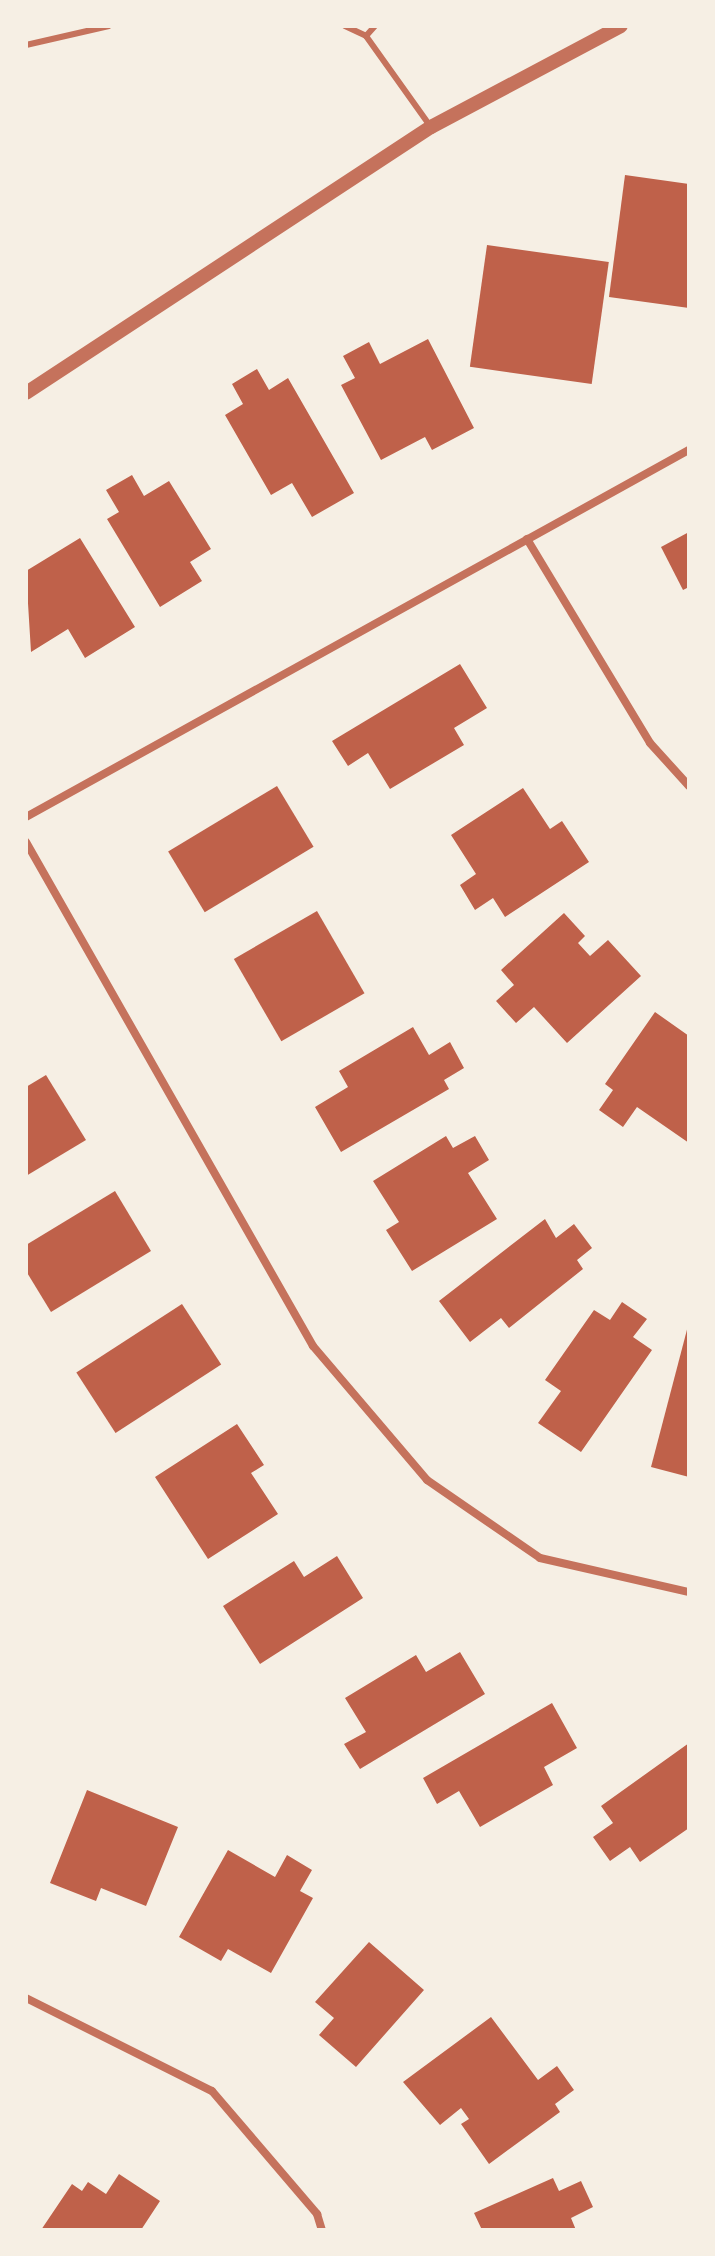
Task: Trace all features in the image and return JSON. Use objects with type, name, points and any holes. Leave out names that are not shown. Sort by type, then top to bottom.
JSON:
[{"type":"street","points":[[26,393],[431,127],[621,26]]},
{"type":"street","points":[[26,817],[689,450]]},
{"type":"street","points":[[527,539],[650,743],[689,786]]},
{"type":"street","points":[[26,842],[313,1346],[427,1480],[540,1558],[689,1592]]},
{"type":"street","points":[[26,1998],[212,2091],[317,2214],[322,2230]]},
{"type":"lane","points":[[26,45],[109,26]]},
{"type":"lane","points":[[345,26],[366,36],[431,127]]},
{"type":"lane","points":[[366,36],[375,26]]},
{"type":"building","points":[[625,175],[689,184],[689,308],[609,297]]},
{"type":"building","points":[[487,245],[609,262],[592,384],[470,367]]},
{"type":"building","points":[[428,339],[474,428],[432,450],[425,437],[381,460],[341,385],[355,378],[343,356],[369,342],[380,364]]},
{"type":"building","points":[[257,369],[269,390],[288,378],[354,493],[312,517],[292,483],[271,495],[225,415],[243,404],[232,384]]},
{"type":"building","points":[[132,475],[144,496],[169,481],[211,549],[190,562],[202,581],[160,607],[107,519],[119,512],[106,490]]},
{"type":"building","points":[[689,532],[689,587],[683,590],[661,547]]},
{"type":"building","points":[[80,538],[135,627],[85,658],[68,629],[31,652],[26,571]]},
{"type":"building","points":[[460,664],[487,708],[454,728],[464,745],[390,789],[368,753],[348,766],[332,741]]},
{"type":"building","points":[[277,786],[314,847],[205,912],[168,851]]},
{"type":"building","points":[[523,788],[550,829],[562,821],[589,862],[505,917],[493,898],[475,910],[460,885],[476,874],[451,835]]},
{"type":"building","points":[[317,911],[364,993],[281,1041],[234,959]]},
{"type":"building","points":[[564,913],[585,936],[578,943],[590,956],[608,940],[641,976],[567,1043],[534,1007],[516,1023],[496,1001],[514,985],[501,970]]},
{"type":"building","points":[[655,1012],[689,1036],[689,1143],[637,1107],[623,1127],[599,1110],[613,1090],[605,1084]]},
{"type":"building","points":[[413,1027],[429,1055],[450,1042],[464,1068],[444,1080],[449,1089],[341,1152],[315,1107],[348,1087],[339,1071]]},
{"type":"building","points":[[46,1075],[86,1140],[26,1176],[26,1087]]},
{"type":"building","points":[[446,1136],[453,1148],[475,1136],[489,1160],[468,1173],[497,1219],[412,1271],[386,1230],[399,1222],[373,1181]]},
{"type":"building","points":[[115,1191],[151,1251],[51,1312],[26,1271],[26,1245]]},
{"type":"building","points":[[545,1219],[556,1238],[574,1224],[592,1248],[577,1260],[583,1269],[509,1328],[501,1318],[470,1342],[439,1301]]},
{"type":"building","points":[[622,1302],[647,1319],[633,1337],[652,1350],[581,1452],[538,1423],[561,1391],[545,1380],[594,1310],[610,1320]]},
{"type":"building","points":[[182,1304],[221,1364],[116,1433],[76,1373]]},
{"type":"building","points":[[689,1322],[689,1477],[651,1467]]},
{"type":"building","points":[[237,1424],[264,1465],[251,1473],[278,1514],[208,1559],[155,1477]]},
{"type":"building","points":[[337,1556],[363,1598],[260,1664],[223,1606],[294,1561],[304,1577]]},
{"type":"building","points":[[460,1652],[485,1694],[360,1769],[344,1744],[366,1732],[345,1698],[416,1655],[426,1672]]},
{"type":"building","points":[[552,1703],[577,1748],[544,1767],[553,1785],[480,1827],[459,1791],[437,1804],[423,1778]]},
{"type":"building","points":[[689,1743],[689,1828],[640,1862],[630,1847],[610,1861],[593,1837],[613,1823],[601,1806]]},
{"type":"building","points":[[87,1790],[178,1827],[146,1906],[101,1888],[96,1901],[50,1883]]},
{"type":"building","points":[[228,1850],[275,1877],[287,1855],[312,1870],[300,1891],[313,1898],[271,1973],[228,1949],[221,1961],[179,1937]]},
{"type":"building","points":[[369,1942],[424,1990],[356,2067],[319,2035],[334,2018],[315,2002]]},
{"type":"building","points":[[491,2017],[538,2080],[557,2066],[574,2090],[555,2104],[560,2112],[489,2164],[461,2124],[469,2119],[461,2108],[440,2125],[403,2082]]},
{"type":"building","points":[[119,2174],[160,2201],[141,2230],[41,2230],[72,2184],[82,2191],[88,2182],[106,2194]]},
{"type":"building","points":[[553,2178],[559,2191],[581,2181],[593,2207],[571,2218],[576,2230],[482,2230],[474,2213]]}]
